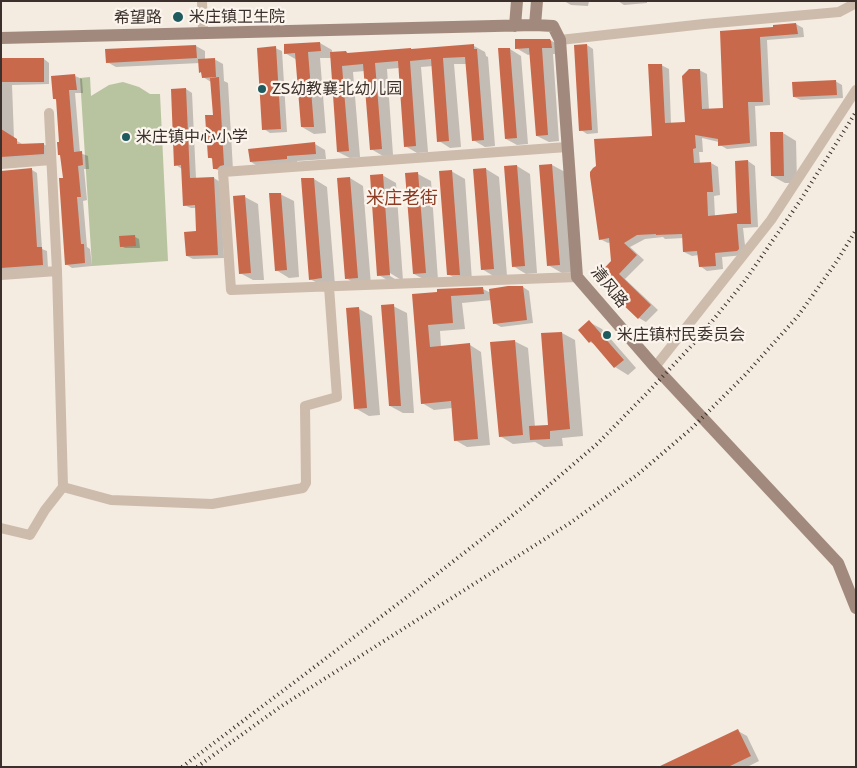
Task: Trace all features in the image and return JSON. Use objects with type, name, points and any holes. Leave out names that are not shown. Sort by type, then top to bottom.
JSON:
[{"type":"main road","points":[[517,1],[516,26],[553,26],[560,40]]},
{"type":"main road","points":[[535,25],[537,1]]},
{"type":"main road","name":"希望路","points":[[1,38],[516,26]]},
{"type":"main road","name":"清风路","points":[[560,40],[577,277],[655,367],[838,563],[856,608]]},
{"type":"street","points":[[202,1],[203,33]]},
{"type":"street","points":[[560,40],[704,24],[840,12],[856,3]]},
{"type":"street","points":[[655,367],[771,220],[856,90]]},
{"type":"street","points":[[1,528],[30,535],[45,510],[63,487],[57,271],[49,114]]},
{"type":"street","points":[[567,147],[223,172],[231,290],[577,277]]},
{"type":"street","points":[[1,164],[52,160]]},
{"type":"street","points":[[1,275],[57,271]]},
{"type":"street","points":[[63,487],[111,500],[212,504],[303,488],[306,483],[305,406],[337,397],[329,287]]},
{"type":"green space","points":[[90,77],[91,96],[109,85],[123,82],[139,87],[150,94],[160,94],[168,261],[92,266],[80,78]]},
{"type":"building","points":[[796,23],[798,34],[760,37],[763,102],[748,102],[750,143],[718,146],[718,139],[695,135],[694,163],[711,162],[713,192],[707,192],[708,216],[737,213],[735,161],[748,160],[751,224],[737,224],[739,249],[737,251],[715,253],[716,266],[699,267],[697,251],[683,252],[682,234],[637,235],[624,243],[637,255],[619,274],[651,305],[638,319],[595,278],[611,261],[609,238],[599,240],[590,176],[590,172],[596,166],[594,139],[652,136],[648,64],[662,64],[665,123],[685,122],[682,76],[689,69],[700,69],[702,109],[723,108],[720,31],[773,27],[773,25]]},
{"type":"building","points":[[515,39],[550,39],[551,41],[552,48],[542,48],[548,135],[536,136],[529,48],[515,49]]},
{"type":"building","points":[[320,42],[321,51],[308,52],[314,127],[301,127],[295,53],[284,54],[284,44]]},
{"type":"building","points":[[474,44],[474,49],[477,49],[484,140],[472,141],[465,57],[443,58],[449,141],[437,142],[431,59],[410,61],[416,146],[404,147],[398,61],[375,63],[382,149],[370,150],[363,64],[342,66],[349,151],[337,152],[330,52],[346,51],[347,53]]},
{"type":"building","points":[[587,44],[592,130],[579,131],[574,45]]},
{"type":"building","points":[[196,45],[197,58],[106,63],[105,49]]},
{"type":"building","points":[[276,46],[281,129],[262,130],[257,48]]},
{"type":"building","points":[[498,48],[510,48],[517,138],[505,139]]},
{"type":"building","points":[[1,58],[44,58],[44,82],[1,82]]},
{"type":"building","points":[[215,58],[216,77],[202,78],[201,72],[199,73],[198,59]]},
{"type":"building","points":[[75,74],[77,90],[69,90],[74,152],[82,151],[83,165],[78,166],[81,197],[77,197],[81,244],[84,244],[85,263],[65,265],[59,178],[63,178],[60,155],[58,155],[56,99],[53,99],[51,76]]},
{"type":"building","points":[[219,77],[224,165],[213,169],[212,158],[208,158],[205,115],[213,115],[210,78]]},
{"type":"building","points":[[836,80],[837,95],[793,97],[792,82]]},
{"type":"building","points":[[186,88],[190,178],[214,177],[218,255],[186,256],[184,232],[196,231],[195,205],[183,206],[181,165],[174,166],[171,89]]},
{"type":"building","points":[[1,129],[17,139],[17,144],[44,143],[44,154],[1,157]]},
{"type":"building","points":[[770,132],[783,132],[784,176],[771,176]]},
{"type":"building","points":[[315,142],[316,154],[287,156],[287,159],[250,162],[248,149]]},
{"type":"building","points":[[552,164],[560,265],[547,266],[539,165]]},
{"type":"building","points":[[517,165],[525,266],[512,267],[504,166]]},
{"type":"building","points":[[32,168],[37,247],[42,247],[43,265],[1,268],[1,171]]},
{"type":"building","points":[[486,168],[494,269],[481,270],[473,169]]},
{"type":"building","points":[[452,170],[460,275],[447,275],[439,171]]},
{"type":"building","points":[[418,172],[426,273],[413,274],[405,173]]},
{"type":"building","points":[[383,174],[390,275],[377,276],[370,175]]},
{"type":"building","points":[[350,177],[358,278],[345,279],[337,178]]},
{"type":"building","points":[[301,178],[314,178],[322,278],[309,280]]},
{"type":"building","points":[[269,193],[281,193],[287,270],[275,271]]},
{"type":"building","points":[[245,195],[251,273],[239,274],[233,196]]},
{"type":"building","points":[[135,235],[136,246],[120,247],[119,236]]},
{"type":"building","points":[[523,286],[527,320],[493,324],[489,289]]},
{"type":"building","points":[[483,287],[484,294],[451,296],[453,323],[428,325],[430,347],[470,343],[478,439],[454,441],[451,401],[421,404],[412,294],[437,292],[437,289]]},
{"type":"building","points":[[394,304],[401,406],[389,406],[381,305]]},
{"type":"building","points":[[359,307],[367,408],[354,409],[346,308]]},
{"type":"building","points":[[589,320],[624,360],[614,368],[591,341],[589,343],[578,330]]},
{"type":"building","points":[[562,332],[570,429],[550,431],[550,439],[530,440],[529,426],[548,425],[541,333]]},
{"type":"building","points":[[515,340],[523,435],[499,437],[490,342]]},
{"type":"building","points":[[738,729],[751,756],[728,767],[658,767]]},
{"type":"railway","points":[[182,767],[527,504],[597,444],[696,341],[744,282],[800,201],[856,112]]},
{"type":"railway","points":[[197,767],[280,707],[570,523],[637,475],[691,429],[745,375],[798,316],[837,261],[856,230]]},
{"type":"place","name":"米庄镇卫生院","points":[[178,17]]},
{"type":"place","name":"ZS幼教襄北幼儿园","points":[[262,89]]},
{"type":"place","name":"米庄镇中心小学","points":[[126,137]]},
{"type":"place","name":"米庄镇村民委员会","points":[[607,335]]},
{"type":"district","name":"米庄老街","points":[[402,199]]}]
